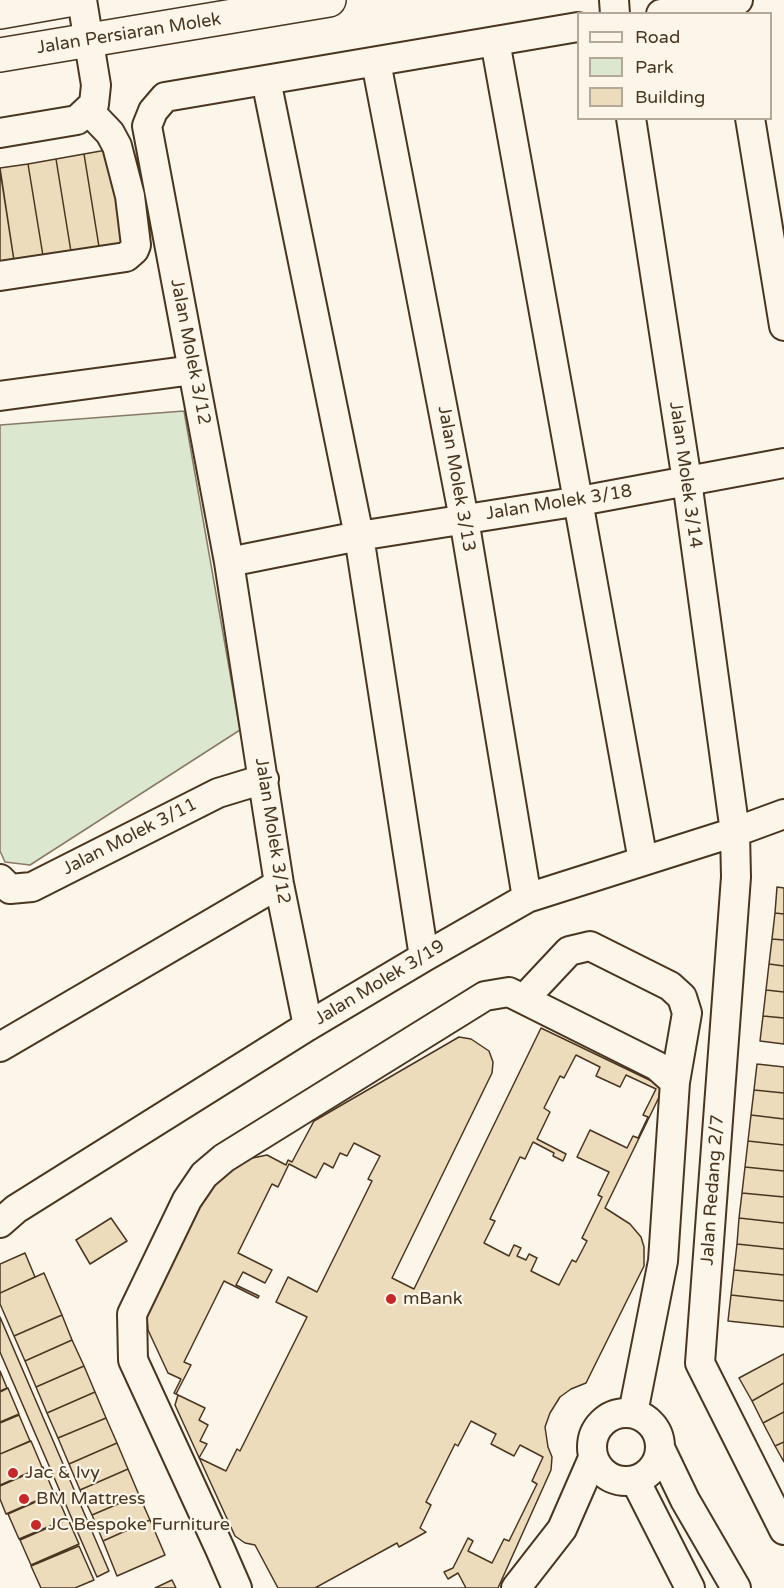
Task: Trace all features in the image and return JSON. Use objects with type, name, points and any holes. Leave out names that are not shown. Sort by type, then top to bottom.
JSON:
[{"type":"main road","points":[[0,12],[68,0]]},
{"type":"main road","name":"Jalan Persiaran Molek","points":[[0,55],[329,0]]},
{"type":"street","points":[[0,134],[77,120],[94,104],[96,86],[82,0]]},
{"type":"street","points":[[677,12],[734,5]]},
{"type":"street","name":"Jalan Molek 3/12","points":[[308,1026],[279,884],[229,562],[147,126],[153,111],[165,97],[577,27]]},
{"type":"street","points":[[495,41],[644,861]]},
{"type":"street","name":"Jalan Molek 3/13","points":[[376,62],[464,519],[527,898]]},
{"type":"street","points":[[266,80],[359,536],[424,957]]},
{"type":"street","points":[[0,276],[126,257],[134,250],[136,245],[130,196],[117,146],[110,133],[88,110]]},
{"type":"street","name":"Jalan Molek 3/14","points":[[631,120],[687,481],[735,832]]},
{"type":"street","points":[[750,120],[784,326]]},
{"type":"street","points":[[0,396],[193,370]]},
{"type":"street","name":"Jalan Molek 3/18","points":[[229,562],[359,536],[580,501],[784,463]]},
{"type":"street","name":"Jalan Molek 3/11","points":[[0,879],[10,889],[32,887],[218,793],[264,779]]},
{"type":"street","name":"Jalan Molek 3/19","points":[[3,1213],[308,1026],[527,898],[735,832],[784,814]]},
{"type":"street","name":"Jalan Redang 2/7","points":[[735,832],[736,877],[700,1363],[784,1530]]},
{"type":"street","points":[[0,1047],[279,884]]},
{"type":"street","points":[[525,999],[569,951],[590,946],[670,986],[682,997],[687,1013],[675,1082],[663,1261],[633,1413]]},
{"type":"street","points":[[237,1588],[133,1360],[132,1314],[182,1210],[204,1175],[224,1158],[484,996],[509,992],[525,999],[657,1066],[675,1082]]},
{"type":"street","points":[[622,1412],[633,1413],[644,1417],[653,1425],[659,1436],[658,1460],[642,1478],[618,1481],[607,1477],[598,1468],[591,1448],[596,1428],[604,1420],[622,1412]]},
{"type":"street","points":[[660,1448],[685,1500],[736,1588]]},
{"type":"street","points":[[516,1588],[562,1529],[593,1458]]},
{"type":"street","points":[[635,1480],[690,1588]]},
{"type":"green space","points":[[184,411],[240,730],[30,865],[5,862],[0,851],[0,425]]},
{"type":"building","points":[[112,149],[128,248],[100,253],[84,154]]},
{"type":"building","points":[[84,154],[100,253],[72,258],[56,159]]},
{"type":"building","points":[[56,159],[72,258],[44,262],[28,164]]},
{"type":"building","points":[[28,164],[44,262],[15,267],[0,168]]},
{"type":"building","points":[[0,170],[15,267],[0,270]]},
{"type":"building","points":[[777,887],[784,888],[784,914],[775,913]]},
{"type":"building","points":[[775,913],[784,914],[784,940],[772,939]]},
{"type":"building","points":[[772,939],[784,940],[784,966],[769,964]]},
{"type":"building","points":[[769,964],[784,966],[784,992],[766,990]]},
{"type":"building","points":[[766,990],[784,992],[784,1018],[763,1016]]},
{"type":"building","points":[[763,1016],[784,1018],[784,1044],[760,1041]]},
{"type":"building","name":"mBank","points":[[541,1028],[664,1087],[605,1208],[630,1224],[641,1237],[644,1247],[644,1266],[586,1383],[571,1389],[560,1397],[550,1413],[545,1427],[552,1457],[551,1470],[498,1588],[278,1588],[255,1545],[245,1543],[235,1536],[175,1405],[178,1395],[174,1393],[181,1379],[168,1373],[148,1330],[149,1309],[207,1190],[243,1160],[267,1155],[286,1165],[288,1160],[292,1162],[314,1121],[459,1037],[471,1039],[489,1051],[493,1062],[492,1073],[392,1278],[414,1289]]},
{"type":"building","points":[[576,1055],[600,1067],[596,1076],[620,1087],[626,1075],[656,1089],[643,1115],[648,1117],[638,1138],[633,1136],[627,1148],[590,1130],[577,1157],[609,1172],[598,1195],[602,1197],[582,1238],[587,1241],[576,1262],[572,1260],[559,1285],[531,1271],[537,1258],[529,1254],[526,1260],[517,1256],[521,1248],[514,1245],[509,1256],[484,1243],[495,1221],[490,1219],[520,1157],[525,1159],[533,1142],[554,1153],[553,1156],[563,1161],[566,1154],[537,1139],[550,1112],[544,1108],[560,1076],[564,1078]]},
{"type":"building","points":[[757,1064],[784,1067],[784,1093],[754,1090]]},
{"type":"building","points":[[754,1090],[784,1093],[784,1119],[751,1115]]},
{"type":"building","points":[[751,1115],[784,1119],[784,1145],[748,1141]]},
{"type":"building","points":[[748,1141],[784,1145],[784,1171],[745,1167]]},
{"type":"building","points":[[354,1143],[380,1156],[368,1179],[372,1181],[317,1292],[288,1277],[276,1302],[307,1317],[240,1451],[237,1449],[226,1471],[199,1458],[207,1444],[200,1441],[208,1425],[199,1420],[205,1408],[176,1394],[191,1365],[184,1362],[224,1281],[258,1298],[259,1296],[236,1285],[243,1272],[265,1283],[272,1270],[238,1253],[272,1184],[278,1187],[289,1164],[316,1178],[324,1163],[333,1168],[340,1153],[347,1156]]},
{"type":"building","points":[[745,1167],[784,1171],[784,1197],[742,1193]]},
{"type":"building","points":[[742,1193],[784,1197],[784,1223],[739,1218]]},
{"type":"building","points":[[111,1218],[127,1241],[90,1264],[76,1240]]},
{"type":"building","points":[[739,1218],[784,1223],[784,1249],[737,1244]]},
{"type":"building","points":[[737,1244],[784,1249],[784,1275],[734,1270]]},
{"type":"building","points":[[25,1253],[35,1277],[0,1293],[0,1264]]},
{"type":"building","points":[[734,1270],[784,1275],[784,1301],[731,1295]]},
{"type":"building","points":[[44,1273],[62,1315],[14,1336],[0,1304],[0,1293]]},
{"type":"building","points":[[731,1295],[784,1301],[784,1327],[728,1321]]},
{"type":"building","points":[[62,1315],[72,1340],[25,1361],[14,1336]]},
{"type":"building","points":[[0,1317],[109,1571],[97,1577],[0,1352]]},
{"type":"building","points":[[72,1340],[84,1366],[36,1387],[25,1361]]},
{"type":"building","points":[[784,1354],[784,1383],[752,1401],[739,1378]]},
{"type":"building","points":[[84,1366],[95,1392],[47,1413],[36,1387]]},
{"type":"building","points":[[0,1371],[7,1388],[0,1391]]},
{"type":"building","points":[[784,1383],[784,1412],[763,1423],[752,1401]]},
{"type":"building","points":[[8,1388],[19,1414],[0,1422],[0,1392]]},
{"type":"building","points":[[95,1392],[106,1418],[58,1438],[47,1413]]},
{"type":"building","points":[[784,1412],[784,1442],[775,1446],[763,1423]]},
{"type":"building","points":[[19,1415],[30,1441],[0,1454],[0,1423]]},
{"type":"building","points":[[106,1418],[117,1443],[69,1464],[58,1438]]},
{"type":"building","points":[[471,1421],[496,1434],[491,1444],[514,1456],[520,1445],[543,1457],[532,1481],[537,1484],[509,1541],[504,1539],[492,1563],[468,1551],[473,1541],[468,1538],[453,1568],[444,1572],[448,1579],[458,1573],[466,1588],[315,1588],[397,1543],[399,1547],[426,1532],[420,1528],[431,1505],[426,1502],[455,1444],[458,1446]]},
{"type":"building","points":[[31,1441],[42,1467],[0,1485],[0,1454]]},
{"type":"building","points":[[784,1442],[784,1462],[775,1446]]},
{"type":"building","points":[[117,1443],[128,1469],[80,1490],[69,1464]]},
{"type":"building","points":[[43,1467],[54,1493],[6,1514],[0,1499],[0,1486]]},
{"type":"building","points":[[128,1469],[139,1495],[92,1515],[80,1490]]},
{"type":"building","points":[[56,1493],[67,1519],[19,1539],[8,1514]]},
{"type":"building","points":[[139,1495],[150,1520],[103,1541],[92,1515]]},
{"type":"building","points":[[68,1519],[79,1544],[31,1565],[20,1540]]},
{"type":"building","points":[[150,1520],[165,1555],[117,1576],[103,1541]]},
{"type":"building","points":[[79,1546],[94,1580],[75,1588],[41,1588],[31,1566]]},
{"type":"building","points":[[172,1580],[176,1588],[155,1588]]},
{"type":"place","name":"mBank","points":[[391,1299]]},
{"type":"place","name":"Jac & Ivy","points":[[13,1473]]},
{"type":"place","name":"BM Mattress","points":[[24,1499]]},
{"type":"place","name":"JC Bespoke Furniture","points":[[36,1525]]}]
